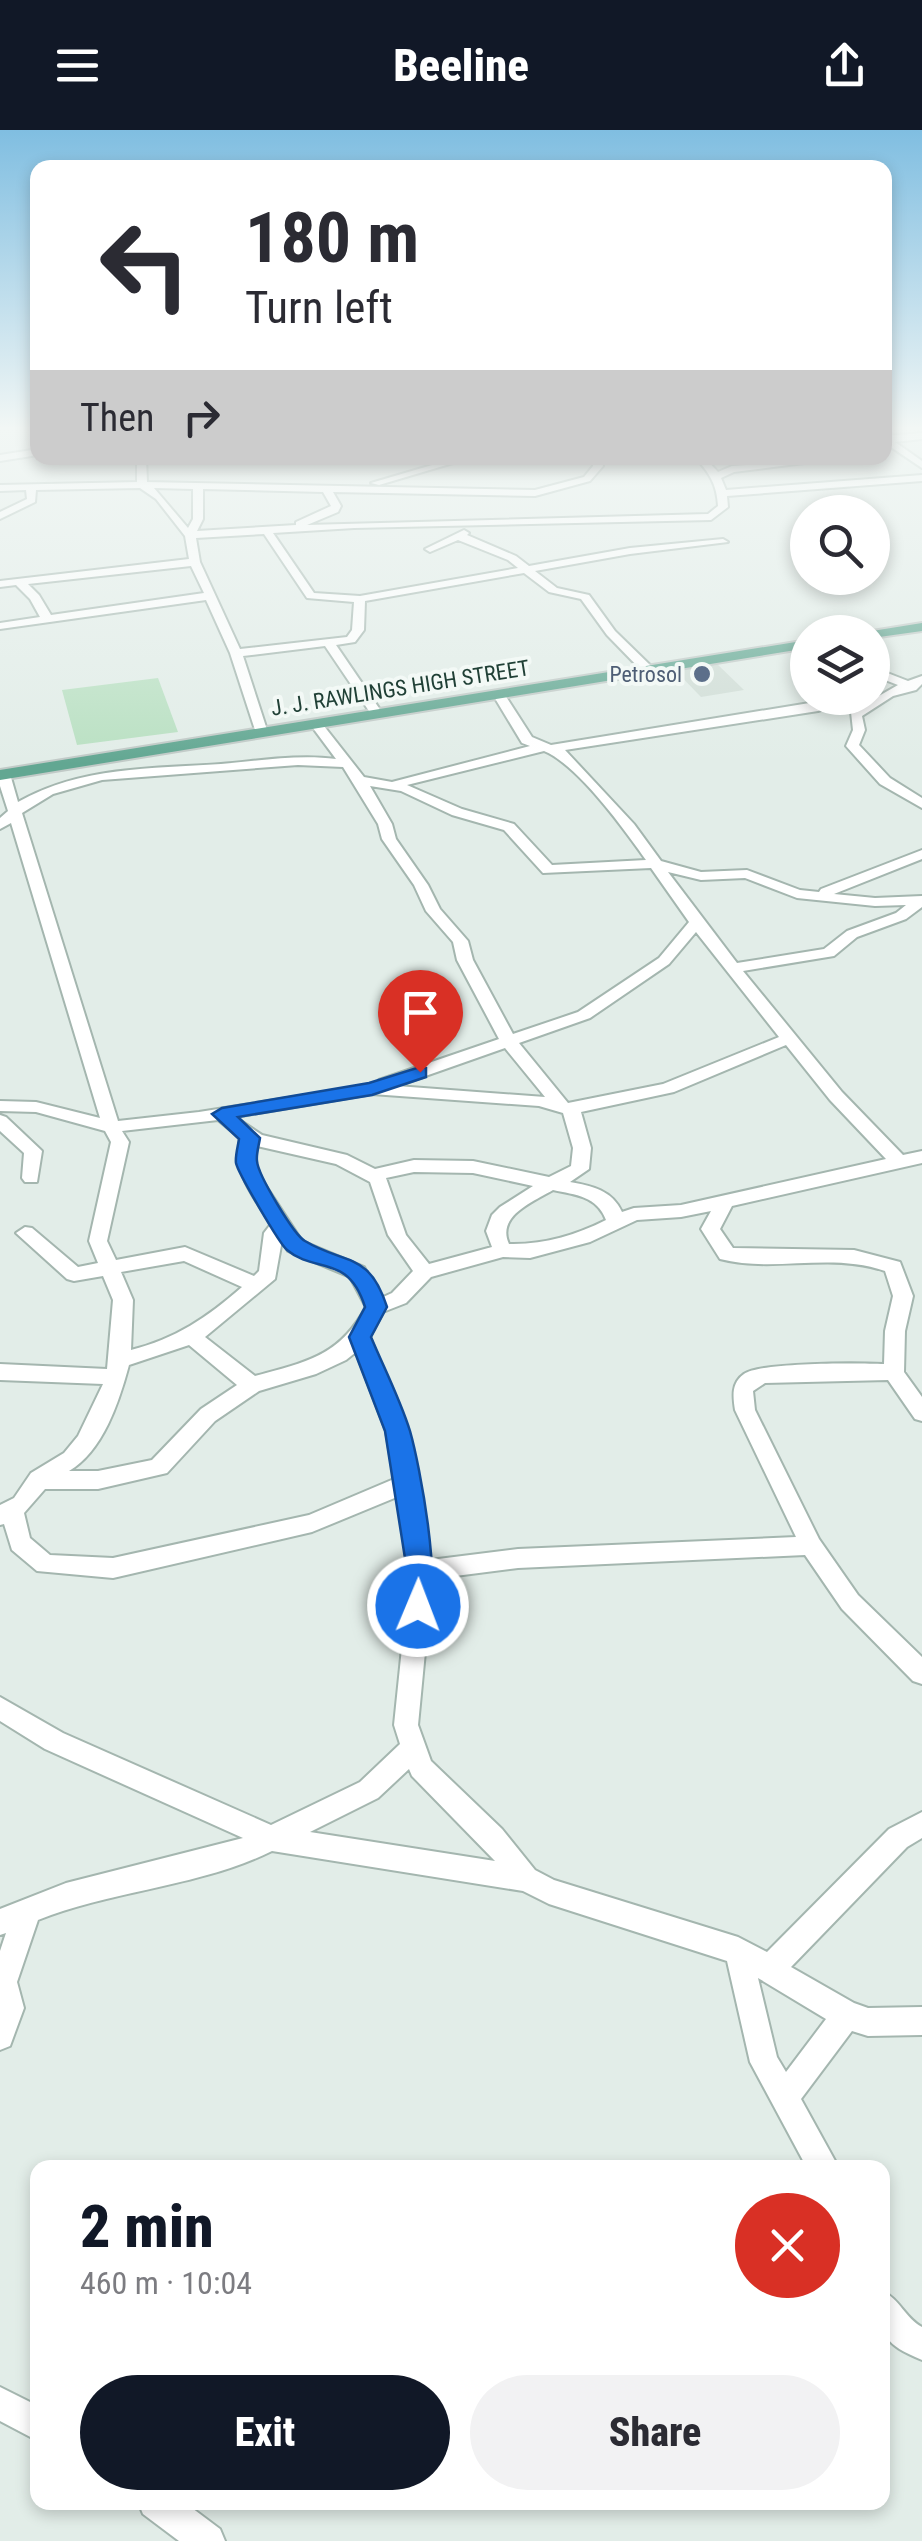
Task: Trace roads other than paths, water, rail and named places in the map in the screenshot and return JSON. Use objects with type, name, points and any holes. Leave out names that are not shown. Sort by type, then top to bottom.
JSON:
[{"type":"main road","points":[[890,631],[922,626]]},
{"type":"main road","name":"J. J. RAWLINGS HIGH STREET","points":[[1,774],[102,766],[262,733],[790,647]]},
{"type":"street","points":[[191,540],[195,562],[236,653],[262,733]]},
{"type":"street","points":[[273,540],[311,596],[360,600],[630,551],[723,542]]},
{"type":"street","points":[[430,549],[448,540]]},
{"type":"street","points":[[480,540],[512,558],[553,590],[586,597],[611,633],[648,670]]},
{"type":"street","points":[[630,551],[632,540]]},
{"type":"street","points":[[0,584],[195,562]]},
{"type":"street","points":[[19,582],[35,597],[47,619]]},
{"type":"street","points":[[0,626],[209,596]]},
{"type":"street","points":[[236,653],[351,640],[358,630],[360,600]]},
{"type":"street","points":[[329,643],[377,714]]},
{"type":"street","points":[[922,680],[889,693],[855,715],[859,725],[852,746],[885,782],[922,804]]},
{"type":"street","points":[[499,695],[522,735],[572,763],[628,827],[697,922],[836,1096],[898,1160]]},
{"type":"street","points":[[394,785],[415,776],[477,764],[516,751],[790,711]]},
{"type":"street","points":[[316,724],[330,746],[350,764],[385,824],[388,840],[421,885],[433,911],[460,940],[464,960],[507,1039],[566,1108],[582,1148],[580,1168],[509,1208],[496,1223],[495,1234],[503,1250]]},
{"type":"street","points":[[0,825],[49,789],[102,766],[218,768],[312,758],[350,764]]},
{"type":"street","points":[[1,774],[34,886],[61,955],[111,1127],[120,1142],[98,1241],[123,1300],[117,1369],[110,1397],[86,1442],[72,1459],[39,1480],[22,1504],[6,1513],[20,1544],[44,1564],[112,1568],[312,1524],[408,1483]]},
{"type":"street","points":[[360,780],[394,785],[457,812],[510,827],[548,870],[654,864],[696,875],[748,874],[810,896],[874,902],[922,900]]},
{"type":"street","points":[[810,896],[841,888],[922,854]]},
{"type":"street","points":[[733,968],[826,954],[852,934],[901,916],[922,900]]},
{"type":"street","points":[[30,1178],[33,1151],[3,1114],[36,1107],[111,1127],[222,1114],[372,1088],[584,1015],[664,961],[697,922]]},
{"type":"street","points":[[372,1088],[540,1101],[566,1108],[668,1088],[790,1038]]},
{"type":"street","points":[[222,1114],[250,1138],[348,1163],[374,1175],[399,1240],[424,1272]]},
{"type":"street","points":[[250,1138],[246,1162],[295,1246],[357,1272],[376,1307]]},
{"type":"street","points":[[39,1480],[98,1480],[158,1467],[208,1416],[252,1385],[309,1370],[339,1356],[360,1337],[376,1307],[399,1298],[424,1272],[503,1250],[530,1251],[590,1236],[634,1214],[725,1201],[922,1157]]},
{"type":"street","points":[[374,1175],[433,1164],[473,1167],[594,1193],[610,1206],[616,1222]]},
{"type":"street","points":[[710,1229],[725,1201]]},
{"type":"street","points":[[668,1212],[688,1215],[710,1229],[728,1254],[840,1258],[880,1262],[893,1268],[903,1296],[895,1331],[894,1372],[922,1414]]},
{"type":"street","points":[[0,1372],[117,1369],[192,1337],[214,1324],[268,1274],[272,1235],[281,1225]]},
{"type":"street","points":[[24,1233],[74,1274],[185,1254],[244,1278],[254,1286]]},
{"type":"street","points":[[192,1337],[252,1385]]},
{"type":"street","points":[[360,1337],[398,1431],[420,1571],[406,1726],[412,1750],[422,1768],[493,1838],[526,1879]]},
{"type":"street","points":[[339,1356],[372,1369]]},
{"type":"street","points":[[894,1372],[764,1375],[750,1380],[742,1390],[745,1410],[811,1545],[850,1602],[922,1674]]},
{"type":"street","points":[[420,1571],[484,1559],[750,1551],[811,1545]]},
{"type":"street","points":[[0,1708],[54,1741],[273,1839],[526,1879],[548,1890],[738,1951],[847,2014],[868,2022],[922,2020]]},
{"type":"street","points":[[0,1922],[66,1896],[241,1854],[370,1790],[412,1750]]},
{"type":"street","points":[[771,1968],[898,1838],[922,1824]]},
{"type":"street","points":[[0,2036],[11,2012],[11,1997],[2,1982],[27,1912]]},
{"type":"street","points":[[738,1951],[764,2062],[819,2160]]},
{"type":"street","points":[[782,2099],[847,2014]]},
{"type":"street","points":[[890,2318],[901,2332],[922,2344]]},
{"type":"street","points":[[0,2403],[30,2421]]},
{"type":"street","points":[[166,2510],[208,2541]]},
{"type":"place","name":"Petrosol","points":[[702,674]]}]
